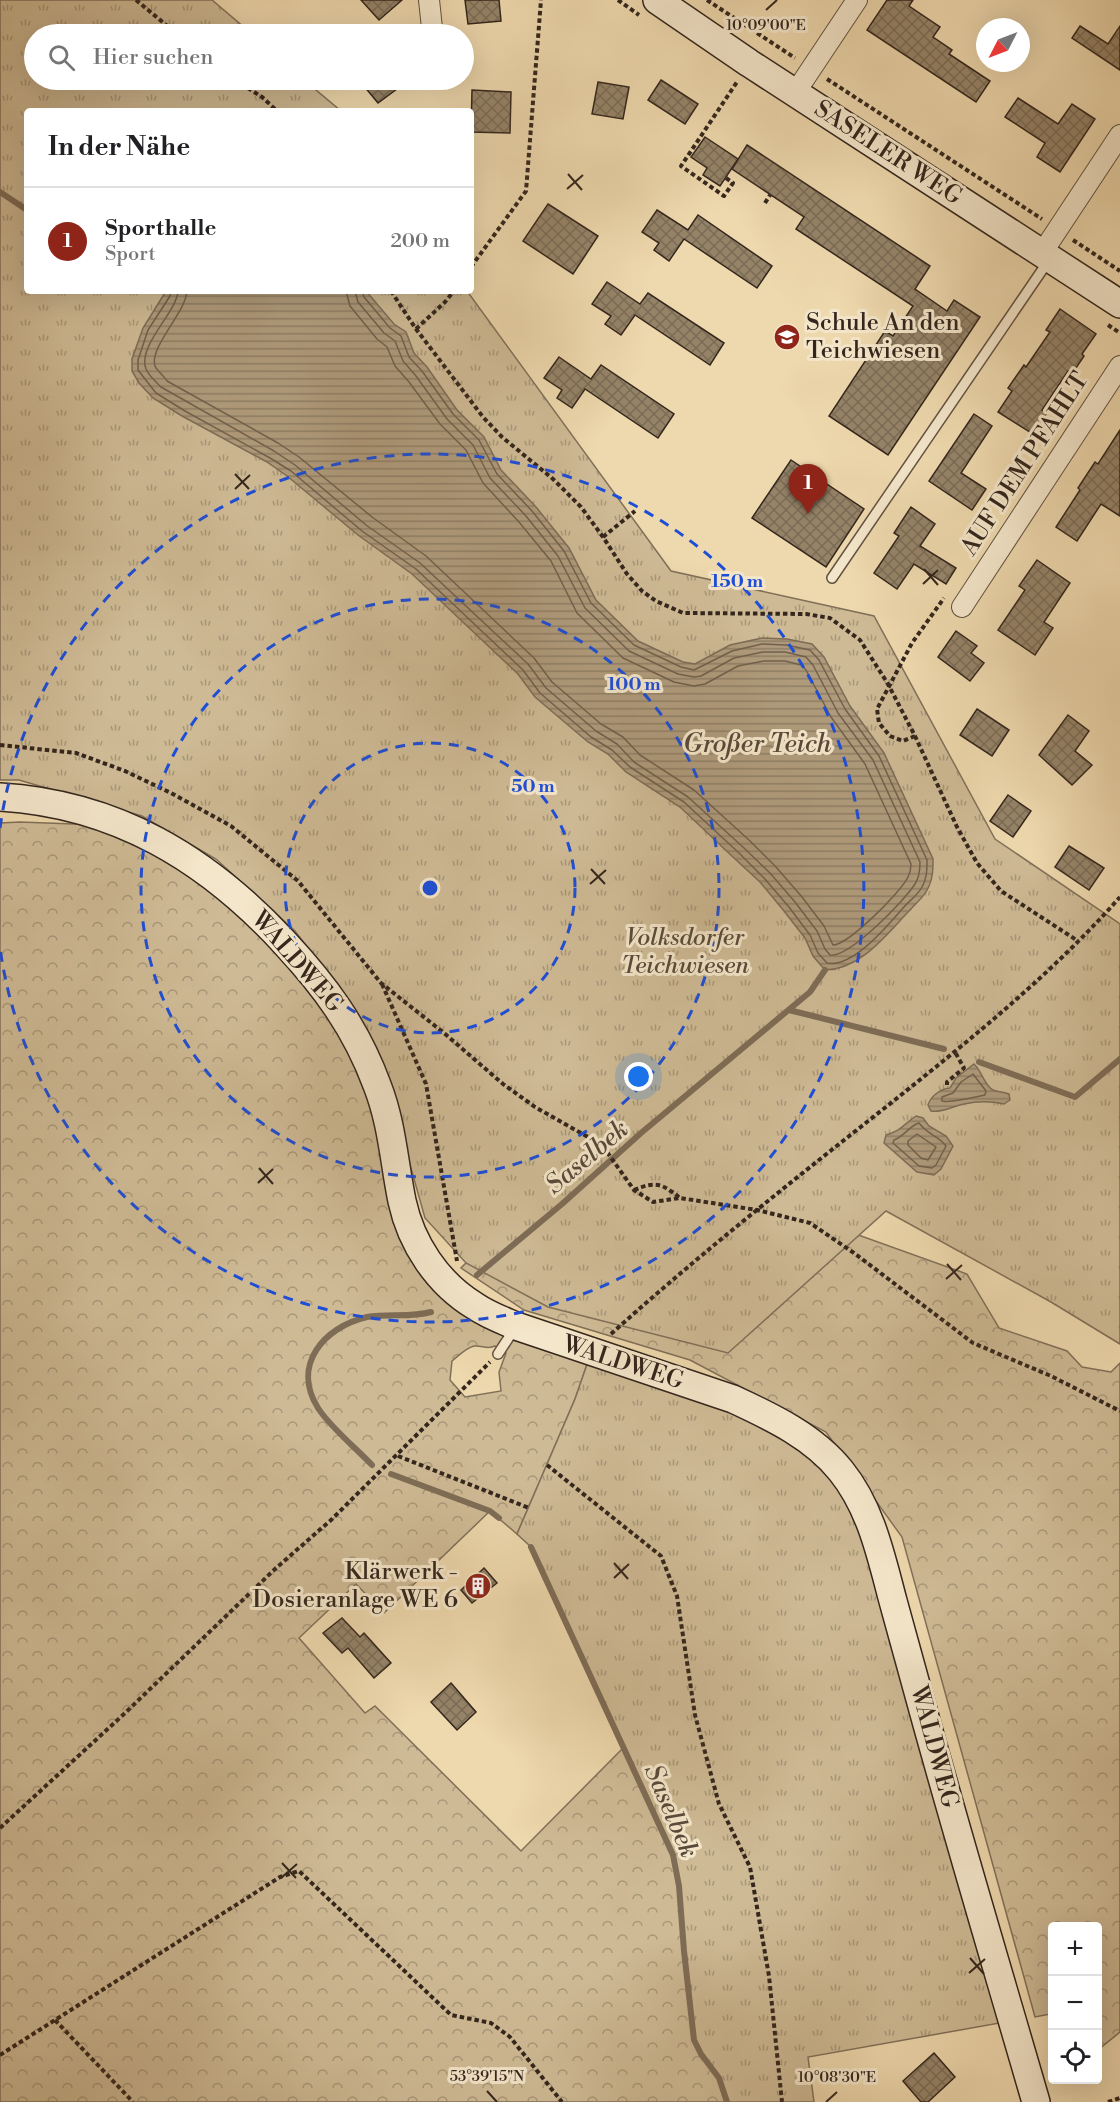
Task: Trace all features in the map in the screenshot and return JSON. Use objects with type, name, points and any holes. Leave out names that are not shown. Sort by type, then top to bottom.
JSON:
[{"type":"main road","name":"SASELER WEG","points":[[657,0],[795,93],[1119,301]]},
{"type":"main road","name":"WALDWEG","points":[[0,797],[75,808],[105,817],[157,840],[223,884],[279,936],[345,1016],[367,1059],[385,1109],[401,1198],[410,1231],[442,1278],[457,1293],[488,1314],[516,1326],[733,1399],[753,1408],[802,1436],[824,1452],[842,1472],[857,1495],[879,1547],[949,1803],[1036,2102]]},
{"type":"street","points":[[429,0],[433,24]]},
{"type":"street","points":[[795,93],[857,0]]},
{"type":"street","points":[[1046,256],[1058,230],[1120,135]]},
{"type":"street","name":"AUF DEM PFAHLT","points":[[962,607],[1120,366]]},
{"type":"lane","points":[[832,578],[1046,256]]},
{"type":"lane","points":[[498,1354],[516,1326]]},
{"type":"path","points":[[136,0],[165,24]]},
{"type":"path","points":[[474,263],[526,191],[541,0]]},
{"type":"path","points":[[707,0],[1120,270]]},
{"type":"path","points":[[726,178],[733,183],[724,196],[681,166],[749,63]]},
{"type":"path","points":[[250,90],[273,108]]},
{"type":"path","points":[[765,204],[770,195]]},
{"type":"path","points":[[393,294],[416,329],[483,417],[502,437],[553,479],[581,507],[627,574],[642,591],[656,601],[683,613],[806,614],[830,618],[860,640],[888,684],[957,827],[977,863],[1001,891],[1078,940]]},
{"type":"path","points":[[416,329],[452,294]]},
{"type":"path","points":[[603,537],[635,511]]},
{"type":"path","points":[[915,736],[903,741],[890,736],[879,723],[877,709],[886,695],[888,684],[912,643],[946,596],[962,607]]},
{"type":"path","points":[[0,745],[76,753],[125,771],[231,826],[298,881],[381,983],[503,1084],[535,1107],[602,1145],[634,1190],[653,1202],[680,1198],[757,1210],[810,1223],[854,1253],[973,1343],[1051,1376],[1120,1411]]},
{"type":"path","points":[[591,1353],[654,1296],[757,1210],[955,1052],[1055,965],[1120,897]]},
{"type":"path","points":[[381,983],[426,1084],[459,1270],[450,1257]]},
{"type":"path","points":[[947,1085],[947,1082],[964,1068],[955,1052]]},
{"type":"path","points":[[634,1190],[652,1183],[665,1186],[680,1198]]},
{"type":"path","points":[[0,1828],[398,1456],[498,1354]]},
{"type":"path","points":[[398,1456],[529,1508]]},
{"type":"path","points":[[547,1465],[661,1556],[677,1596],[695,1715],[719,1804],[750,1868],[769,1976],[782,2102]]},
{"type":"path","points":[[0,2055],[280,1877],[298,1871],[451,2015],[491,2023],[510,2037],[562,2102]]},
{"type":"path","points":[[54,2020],[133,2102]]},
{"type":"path","points":[[1108,2102],[1120,2098]]},
{"type":"green space","name":"Volksdorfer Teichwiesen","points":[[0,0],[212,0],[240,24],[24,24],[24,90],[316,90],[337,108],[24,108],[24,294],[469,294],[671,571],[874,616],[995,839],[1120,924],[1120,1344],[1051,1302],[886,1211],[728,1353],[548,1307],[466,1263],[425,1218],[387,1083],[360,1017],[295,931],[216,859],[142,816],[19,780],[0,780]]},
{"type":"green space","points":[[0,823],[127,826],[182,855],[345,1016],[417,1244],[515,1325],[500,1349],[495,1346],[489,1348],[474,1346],[452,1361],[450,1380],[465,1397],[501,1391],[499,1372],[506,1353],[501,1350],[516,1326],[591,1353],[575,1399],[517,1534],[490,1511],[384,1613],[356,1584],[299,1638],[365,1713],[375,1706],[521,1851],[623,1748],[666,1840],[677,1870],[693,2034],[696,2046],[719,2078],[727,2102],[0,2102]]},
{"type":"green space","points":[[811,1218],[967,1274],[999,1328],[1067,1351],[1082,1367],[1111,1372],[1120,1363],[1120,2032],[1102,2047],[1102,1922],[1048,1922],[1048,2014],[1035,2017],[902,1537],[826,1432],[690,1360],[524,1310],[461,1268],[466,1263]]},
{"type":"green space","points":[[591,1353],[733,1399],[842,1472],[1011,2021],[808,2057],[814,2102],[727,2102],[719,2078],[701,2054],[694,2040],[679,1886],[673,1855],[531,1547],[517,1534],[575,1399]]},
{"type":"water","name":"Großer Teich","points":[[164,294],[369,294],[394,324],[406,332],[414,353],[427,367],[457,410],[484,437],[501,470],[536,507],[569,548],[596,600],[638,641],[683,662],[695,664],[730,645],[762,638],[787,639],[812,644],[824,657],[850,706],[884,753],[933,859],[932,878],[923,896],[872,949],[850,964],[825,970],[813,956],[805,938],[760,882],[680,807],[626,772],[608,754],[588,742],[535,697],[518,674],[412,574],[358,535],[267,462],[153,398],[139,383],[132,371],[132,359],[143,328]]},
{"type":"water","points":[[974,1064],[990,1088],[1009,1094],[1010,1100],[1004,1104],[974,1102],[931,1111],[928,1105],[934,1096],[939,1091],[950,1088],[956,1078]]},
{"type":"water","points":[[916,1116],[923,1118],[929,1126],[946,1136],[953,1146],[941,1169],[934,1175],[917,1172],[884,1143],[886,1135],[899,1129]]},
{"type":"building","points":[[361,0],[402,0],[379,20]]},
{"type":"building","points":[[465,0],[499,0],[501,21],[468,24]]},
{"type":"building","points":[[887,0],[913,0],[909,6],[940,27],[933,37],[952,50],[949,54],[990,81],[976,102],[867,30]]},
{"type":"building","points":[[1080,26],[1108,44],[1120,26],[1120,70],[1072,38]]},
{"type":"building","points":[[661,80],[698,104],[685,124],[648,100]]},
{"type":"building","points":[[598,82],[629,87],[623,119],[592,114]]},
{"type":"building","points":[[367,90],[396,90],[378,103]]},
{"type":"building","points":[[472,90],[511,92],[510,133],[474,132],[474,108],[472,108]]},
{"type":"building","points":[[1018,98],[1058,124],[1072,104],[1095,119],[1060,172],[1037,157],[1045,143],[1005,117]]},
{"type":"building","points":[[705,137],[738,159],[720,186],[703,175],[707,168],[691,157]]},
{"type":"building","points":[[747,145],[930,266],[915,289],[947,311],[954,300],[980,317],[888,455],[829,416],[885,331],[893,336],[913,306],[796,229],[804,217],[732,169]]},
{"type":"building","points":[[548,204],[598,236],[573,274],[523,241]]},
{"type":"building","points":[[657,210],[688,230],[698,215],[772,266],[757,288],[684,239],[669,261],[654,250],[659,243],[642,232]]},
{"type":"building","points":[[607,282],[640,304],[648,293],[724,343],[710,365],[635,315],[621,335],[605,324],[611,316],[592,304]]},
{"type":"building","points":[[1060,309],[1096,334],[1072,374],[1068,371],[1042,410],[1047,413],[1033,434],[998,412],[1012,391],[1008,388],[1024,365],[1026,367],[1050,332],[1046,330]]},
{"type":"building","points":[[559,357],[591,379],[601,365],[674,414],[658,438],[585,389],[572,408],[557,398],[562,390],[544,378]]},
{"type":"building","points":[[974,414],[992,426],[961,473],[986,489],[972,510],[929,481]]},
{"type":"building","points":[[1120,430],[1120,516],[1101,504],[1077,541],[1056,527],[1095,462],[1098,464]]},
{"type":"building","points":[[791,460],[864,509],[826,567],[752,518]]},
{"type":"building","points":[[911,507],[935,524],[920,546],[956,568],[946,584],[914,564],[897,589],[874,573],[899,536],[894,533]]},
{"type":"building","points":[[1037,560],[1070,583],[1044,622],[1053,628],[1035,655],[998,630],[1025,590],[1019,586]]},
{"type":"building","points":[[956,631],[977,646],[971,653],[984,663],[970,681],[938,657]]},
{"type":"building","points":[[977,709],[1009,730],[992,756],[960,735]]},
{"type":"building","points":[[1068,715],[1089,731],[1075,751],[1092,765],[1072,785],[1039,755]]},
{"type":"building","points":[[1008,795],[1031,811],[1013,837],[990,821]]},
{"type":"building","points":[[1069,846],[1104,868],[1089,890],[1055,867]]},
{"type":"building","name":"Klärwerk - Dosieranlage WE 6","points":[[484,1568],[497,1583],[472,1603],[461,1590]]},
{"type":"building","points":[[342,1618],[360,1637],[364,1633],[391,1663],[374,1678],[348,1648],[342,1653],[323,1633]]},
{"type":"building","points":[[451,1683],[476,1712],[457,1730],[431,1702]]},
{"type":"building","points":[[934,2053],[955,2077],[928,2102],[921,2102],[903,2081]]},
{"type":"waterway","name":"Saselbek","points":[[0,192],[24,208]]},
{"type":"waterway","name":"Saselbek","points":[[477,1275],[562,1204],[641,1133],[810,992],[825,970]]},
{"type":"waterway","points":[[789,1010],[944,1049]]},
{"type":"waterway","points":[[979,1062],[1075,1097],[1120,1059]]},
{"type":"waterway","name":"Saselbek","points":[[372,1465],[336,1430],[318,1408],[308,1377],[310,1363],[316,1350],[325,1339],[337,1329],[351,1322],[367,1317],[431,1312]]},
{"type":"waterway","name":"Saselbek","points":[[391,1474],[490,1511],[499,1518]]},
{"type":"waterway","name":"Saselbek","points":[[531,1547],[673,1855],[679,1886],[694,2040],[701,2054],[719,2078],[727,2102]]},
{"type":"place","name":"Schule An den Teichwiesen","points":[[787,337]]},
{"type":"place","name":"Sporthalle","points":[[808,514]]},
{"type":"place","name":"Klärwerk - Dosieranlage WE 6","points":[[478,1586]]}]
